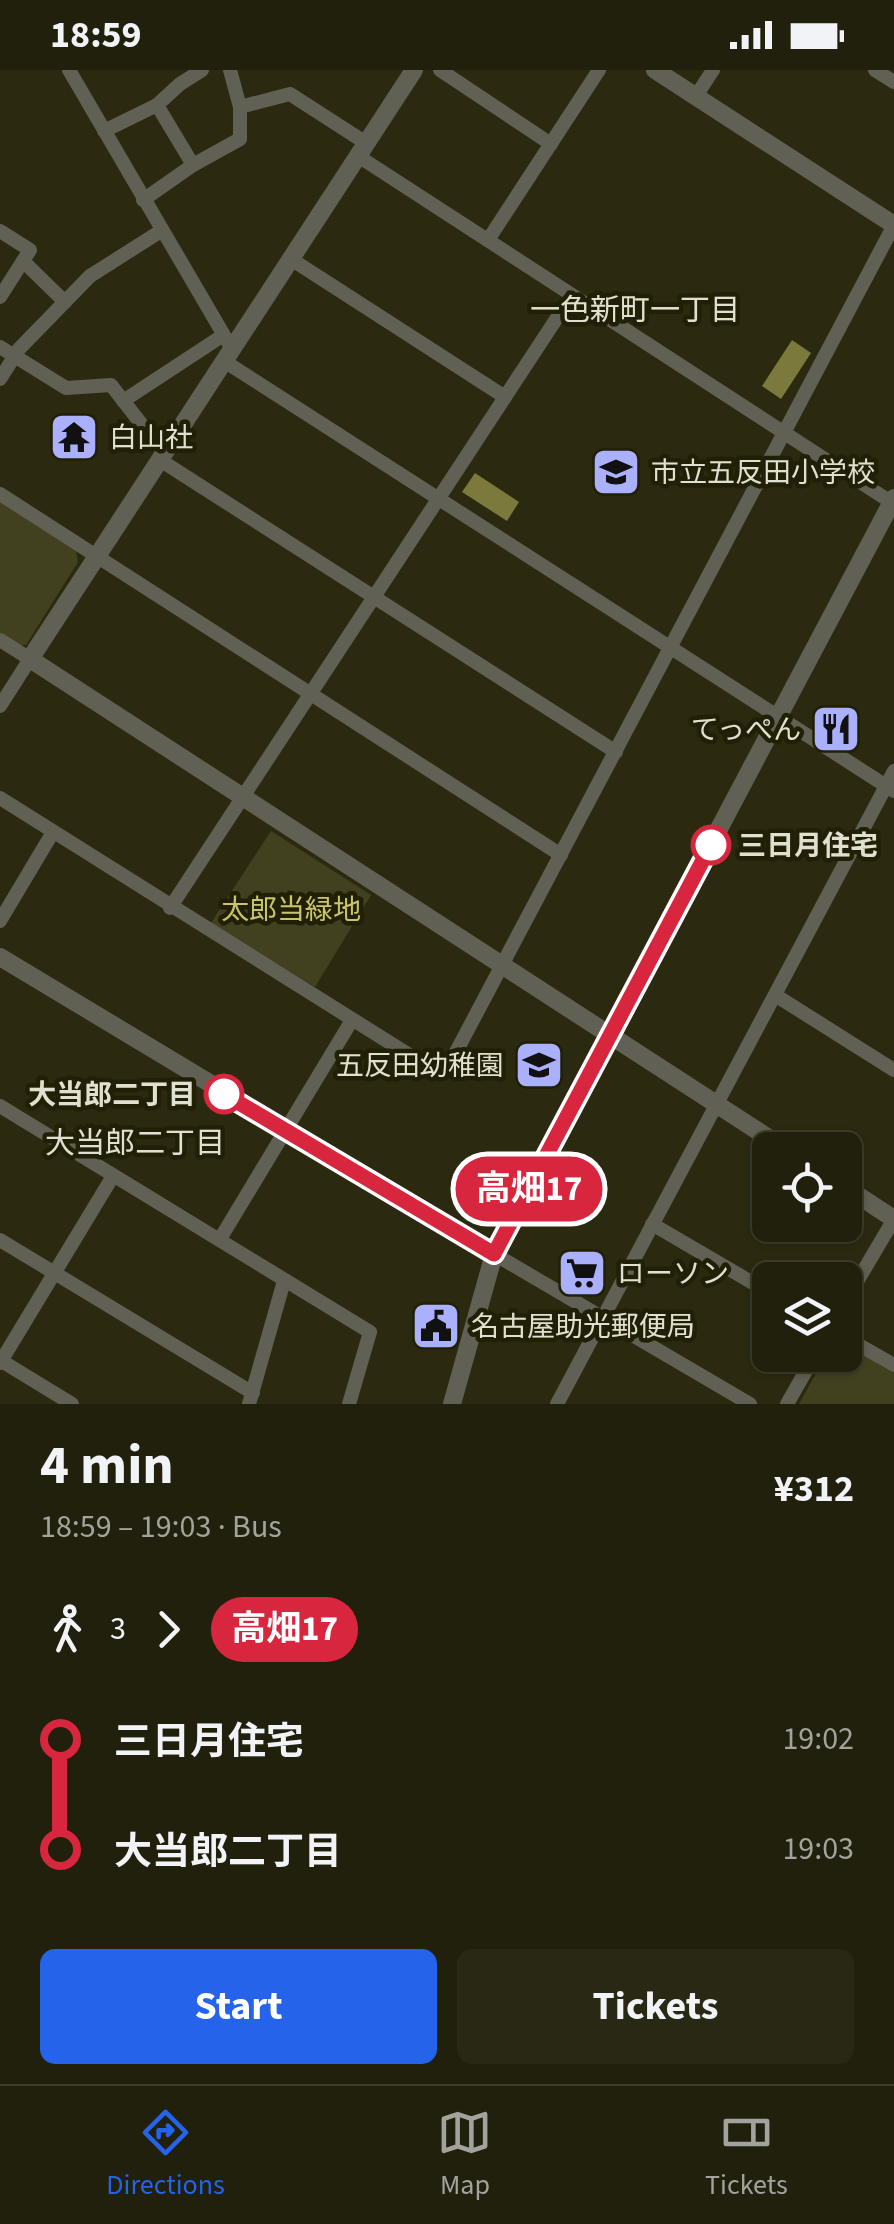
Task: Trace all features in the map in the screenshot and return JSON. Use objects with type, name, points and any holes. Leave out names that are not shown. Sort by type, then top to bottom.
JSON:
[{"type":"street","points":[[69,70],[226,349],[439,497],[890,788]]},
{"type":"street","points":[[104,131],[157,105],[202,70]]},
{"type":"street","points":[[144,200],[193,165],[240,139],[240,108],[230,70]]},
{"type":"street","points":[[0,706],[162,456],[226,349],[414,70]]},
{"type":"street","points":[[440,70],[551,144]]},
{"type":"street","points":[[488,240],[599,70]]},
{"type":"street","points":[[0,798],[438,1073],[447,1069],[894,225],[656,70]]},
{"type":"street","points":[[696,96],[713,70]]},
{"type":"street","points":[[874,70],[894,82]]},
{"type":"street","points":[[240,108],[290,94],[488,240],[893,502],[494,1254],[452,1404]]},
{"type":"street","points":[[157,105],[193,165]]},
{"type":"street","points":[[0,231],[30,250],[0,298]]},
{"type":"street","points":[[0,378],[14,356],[90,276],[161,231]]},
{"type":"street","points":[[290,259],[505,397]]},
{"type":"street","points":[[24,261],[65,302]]},
{"type":"street","points":[[170,908],[572,295]]},
{"type":"street","points":[[0,348],[66,388],[111,385],[162,456],[616,752]]},
{"type":"street","points":[[123,401],[226,349]]},
{"type":"street","points":[[0,494],[562,855]]},
{"type":"street","points":[[0,640],[759,1132]]},
{"type":"street","points":[[557,1404],[774,995],[890,788],[894,770]]},
{"type":"street","points":[[0,921],[53,832]]},
{"type":"street","points":[[0,958],[750,1404]]},
{"type":"street","points":[[774,995],[894,1070]]},
{"type":"street","points":[[220,1240],[352,1020]]},
{"type":"street","points":[[0,1106],[370,1332],[349,1404]]},
{"type":"street","points":[[72,1404],[0,1361],[113,1176]]},
{"type":"street","points":[[862,1198],[894,1219],[862,1273]]},
{"type":"street","points":[[652,1224],[752,1282]]},
{"type":"street","points":[[0,1240],[251,1398],[284,1280]]},
{"type":"street","points":[[862,1347],[894,1365]]},
{"type":"street","points":[[788,1404],[806,1372]]},
{"type":"green space","points":[[0,502],[76,551],[78,562],[26,645],[18,645],[0,633]]},
{"type":"green space","name":"太郎当緑地","points":[[271,831],[371,895],[315,987],[211,923]]},
{"type":"green space","points":[[862,1355],[894,1373],[894,1404],[799,1404],[817,1372],[862,1372]]},
{"type":"shaded area","points":[[792,340],[811,353],[781,399],[762,386]]},
{"type":"shaded area","points":[[475,473],[519,502],[507,521],[462,492]]},
{"type":"bus line","name":"高畑17","points":[[224,1094],[494,1254],[711,845]]},
{"type":"place","name":"白山社","points":[[74,437]]},
{"type":"place","name":"市立五反田小学校","points":[[616,472]]},
{"type":"place","name":"てっぺん","points":[[836,729]]},
{"type":"place","name":"三日月住宅","points":[[711,845]]},
{"type":"place","name":"五反田幼稚園","points":[[539,1065]]},
{"type":"place","name":"大当郎二丁目","points":[[224,1094]]},
{"type":"place","name":"ローソン","points":[[582,1273]]},
{"type":"place","name":"名古屋助光郵便局","points":[[436,1326]]},
{"type":"district","name":"一色新町一丁目","points":[[635,310]]},
{"type":"district","name":"大当郎二丁目","points":[[135,1143]]}]
